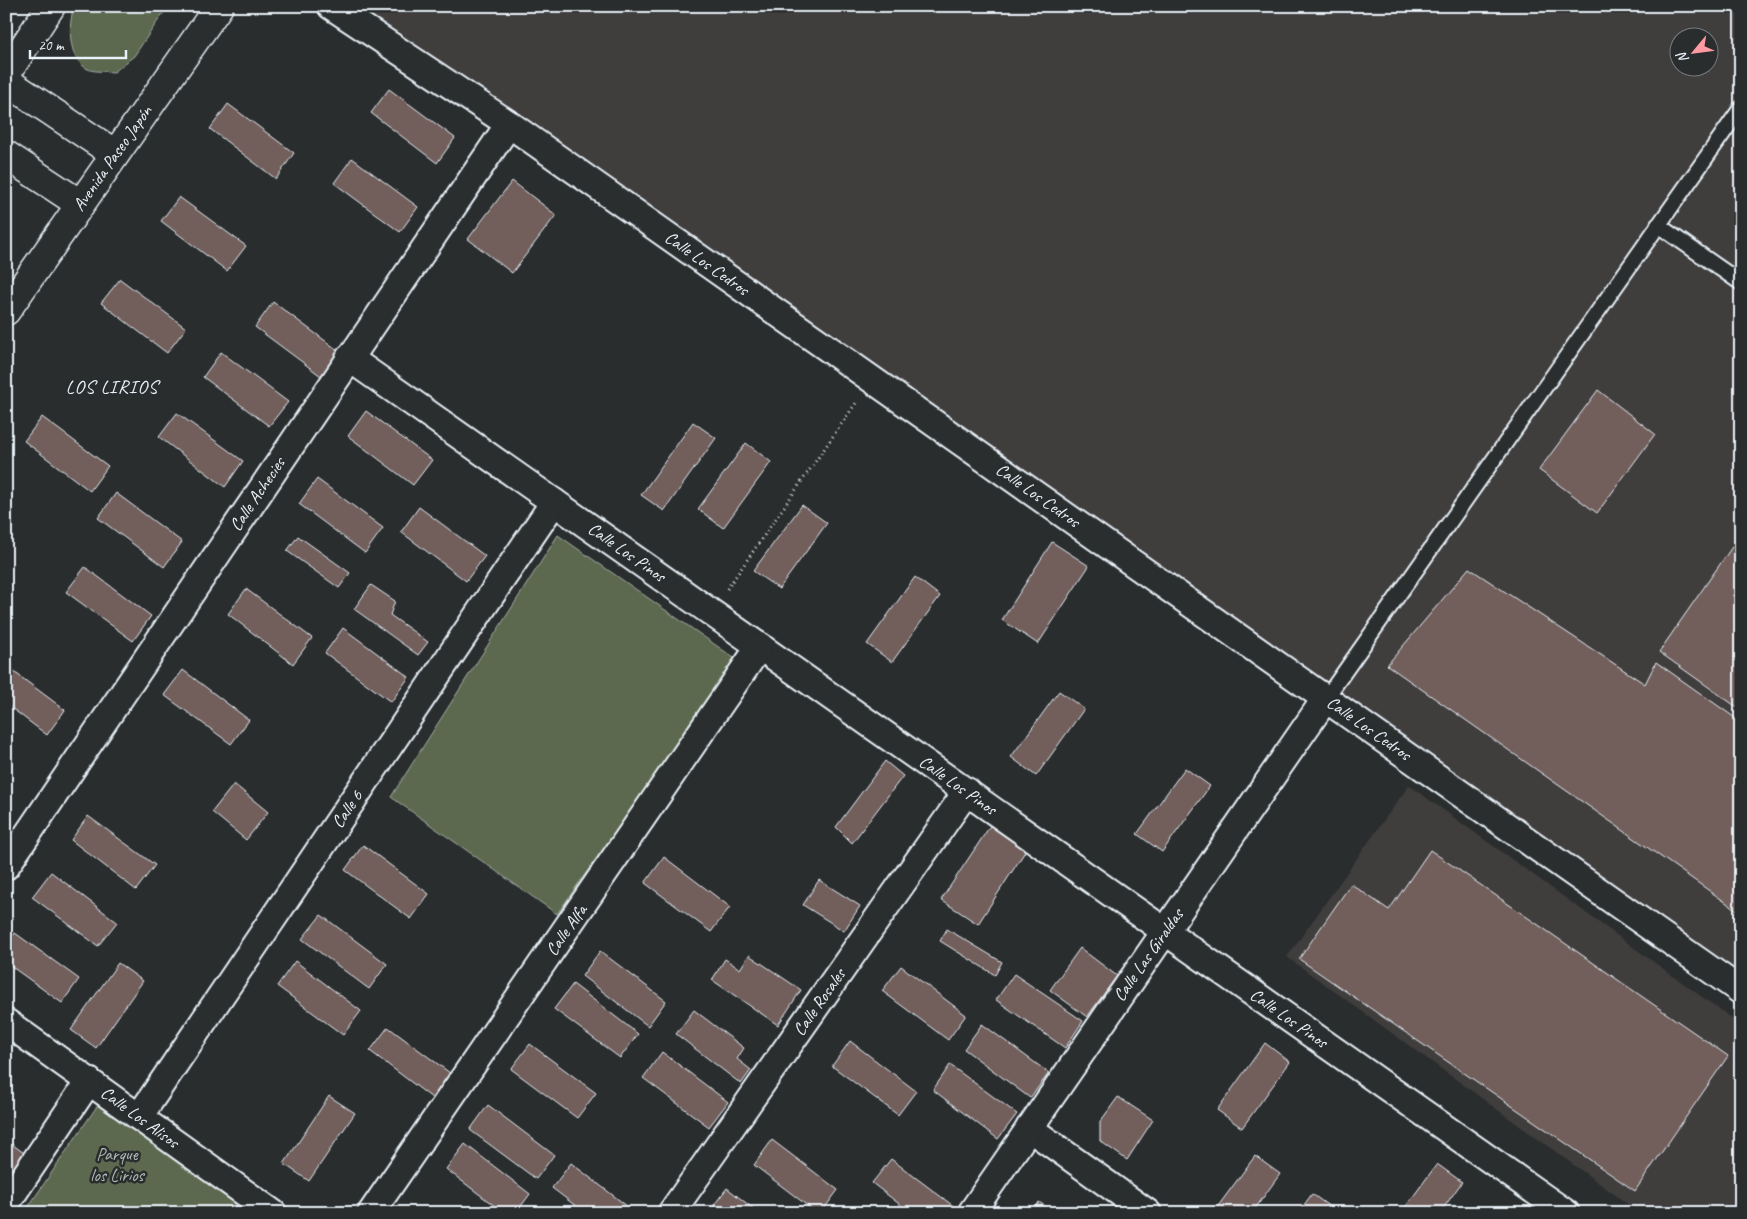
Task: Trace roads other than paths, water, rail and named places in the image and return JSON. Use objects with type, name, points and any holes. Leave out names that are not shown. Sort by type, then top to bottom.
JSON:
[{"type":"main road","points":[[6,74],[51,6]]},
{"type":"main road","name":"Avenida Paseo Japón","points":[[6,311],[219,6]]},
{"type":"main road","points":[[6,81],[115,154]]},
{"type":"main road","points":[[6,156],[80,204]]},
{"type":"street","name":"Calle Los Cedros","points":[[331,6],[509,124],[1741,991]]},
{"type":"street","name":"Calle Achecies","points":[[6,866],[509,124]]},
{"type":"street","name":"Calle Los Pinos","points":[[350,358],[1566,1213]]},
{"type":"street","name":"Calle 6","points":[[139,1117],[554,502]]},
{"type":"street","name":"Calle Alfa","points":[[371,1213],[760,646]]},
{"type":"street","name":"Calle Las Giraldas","points":[[971,1213],[1326,698]]},
{"type":"street","name":"Calle Rosales","points":[[671,1213],[967,791]]},
{"type":"street","name":"Calle Los Alisos","points":[[6,1022],[273,1213]]},
{"type":"street","points":[[6,1204],[89,1081]]},
{"type":"street","points":[[1029,1128],[1148,1213]]},
{"type":"lane","points":[[1326,698],[1741,108]]},
{"type":"lane","points":[[1658,225],[1741,283]]},
{"type":"district","name":"LOS LIRIOS","points":[[112,387]]},
{"type":"park label","name":"Parque los Lirios","points":[[117,1164]]}]
